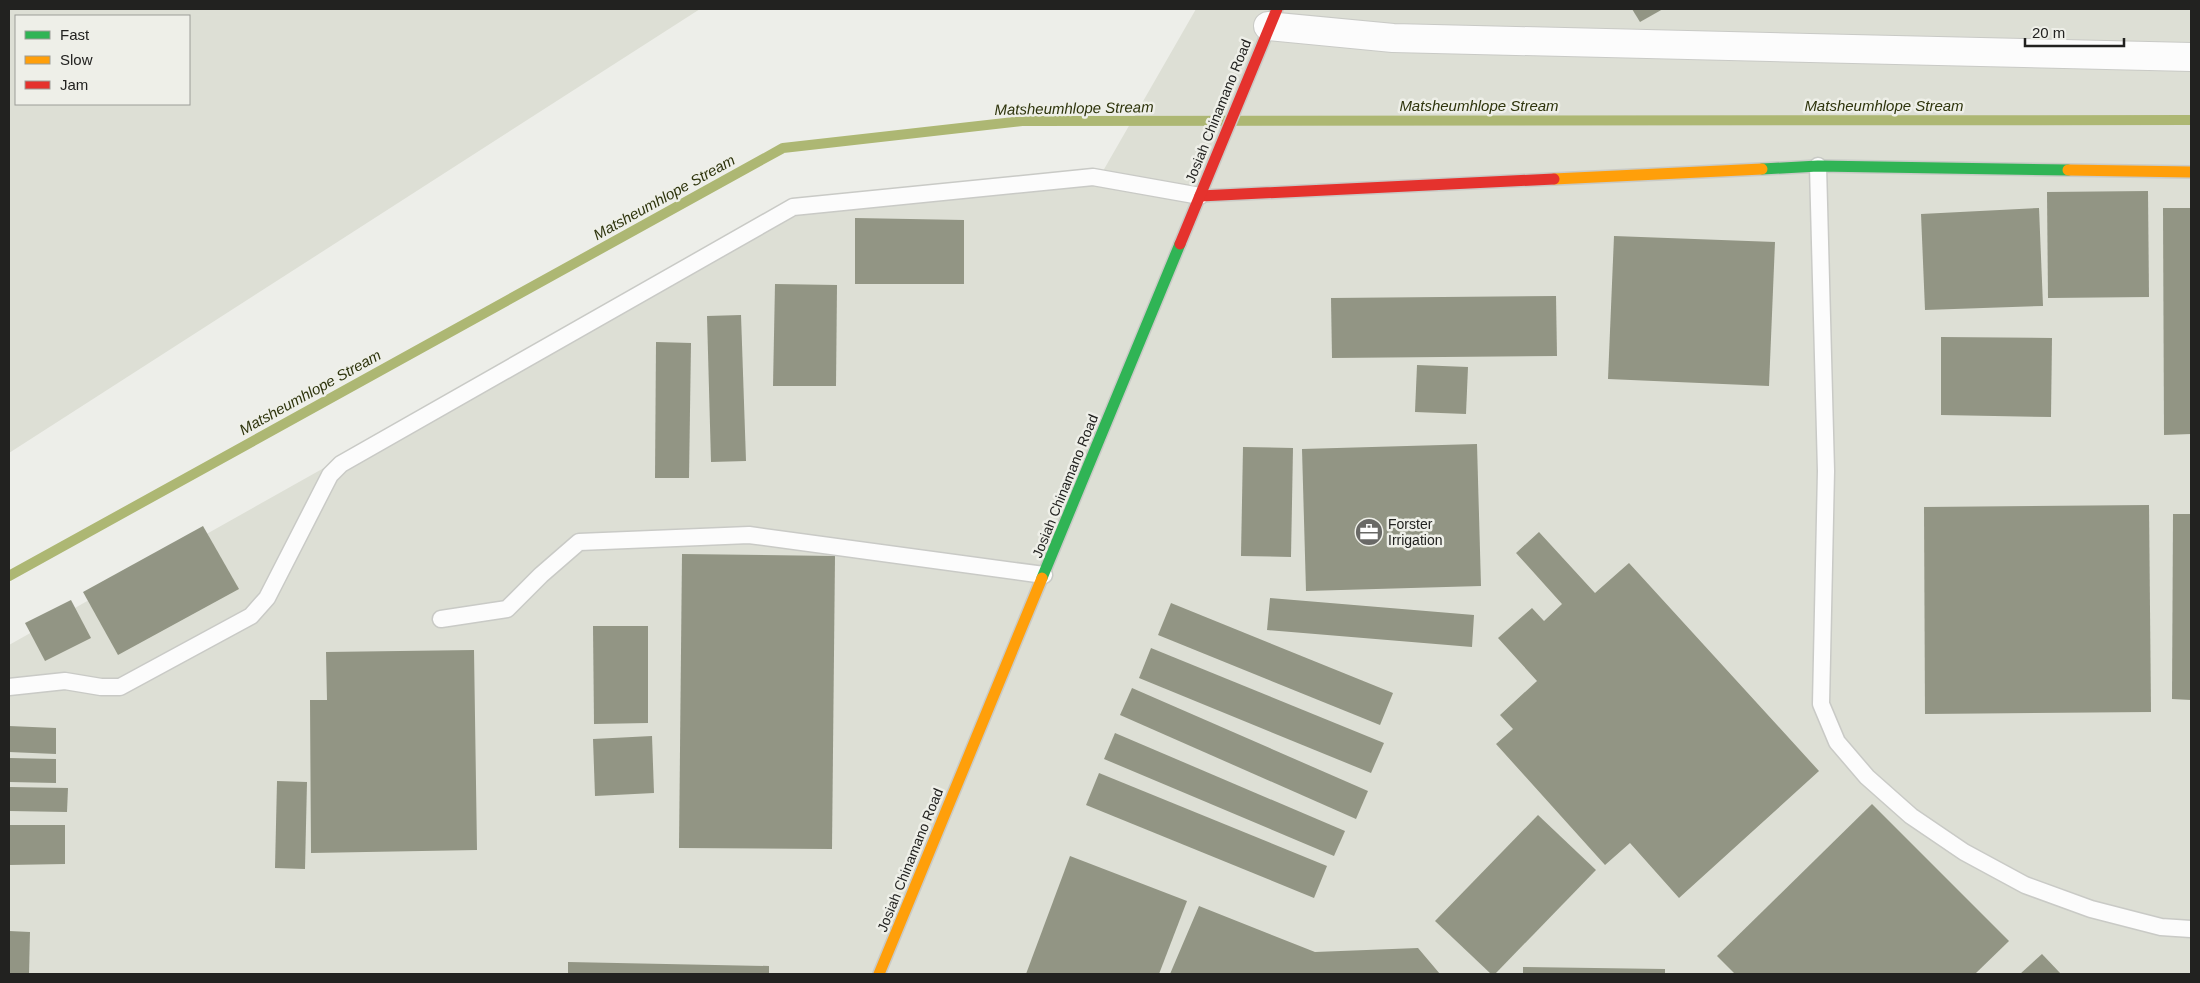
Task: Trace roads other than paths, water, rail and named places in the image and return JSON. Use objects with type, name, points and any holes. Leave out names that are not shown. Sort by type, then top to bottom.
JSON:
[{"type":"street","points":[[1272,18],[1393,38],[2191,56]]},
{"type":"street","name":"Josiah Chinamano Road","points":[[879,974],[1272,18]]},
{"type":"street","points":[[1200,196],[1818,166],[2191,172]]},
{"type":"lane","points":[[1818,166],[1826,471],[1821,704],[1837,742],[1867,777],[1911,816],[1964,852],[2025,885],[2090,909],[2161,927],[2191,928]]},
{"type":"lane","points":[[9,687],[65,681],[101,687],[120,687],[251,616],[267,598],[330,475],[341,464],[792,207],[1093,177],[1200,196]]},
{"type":"lane","points":[[441,618],[507,609],[541,575],[579,542],[749,536],[1044,575]]},
{"type":"waterway","name":"Matsheumhlope Stream","points":[[9,576],[783,148],[1022,121],[2191,120]]},
{"type":"place","name":"Forster Irrigation","points":[[1369,532]]}]
